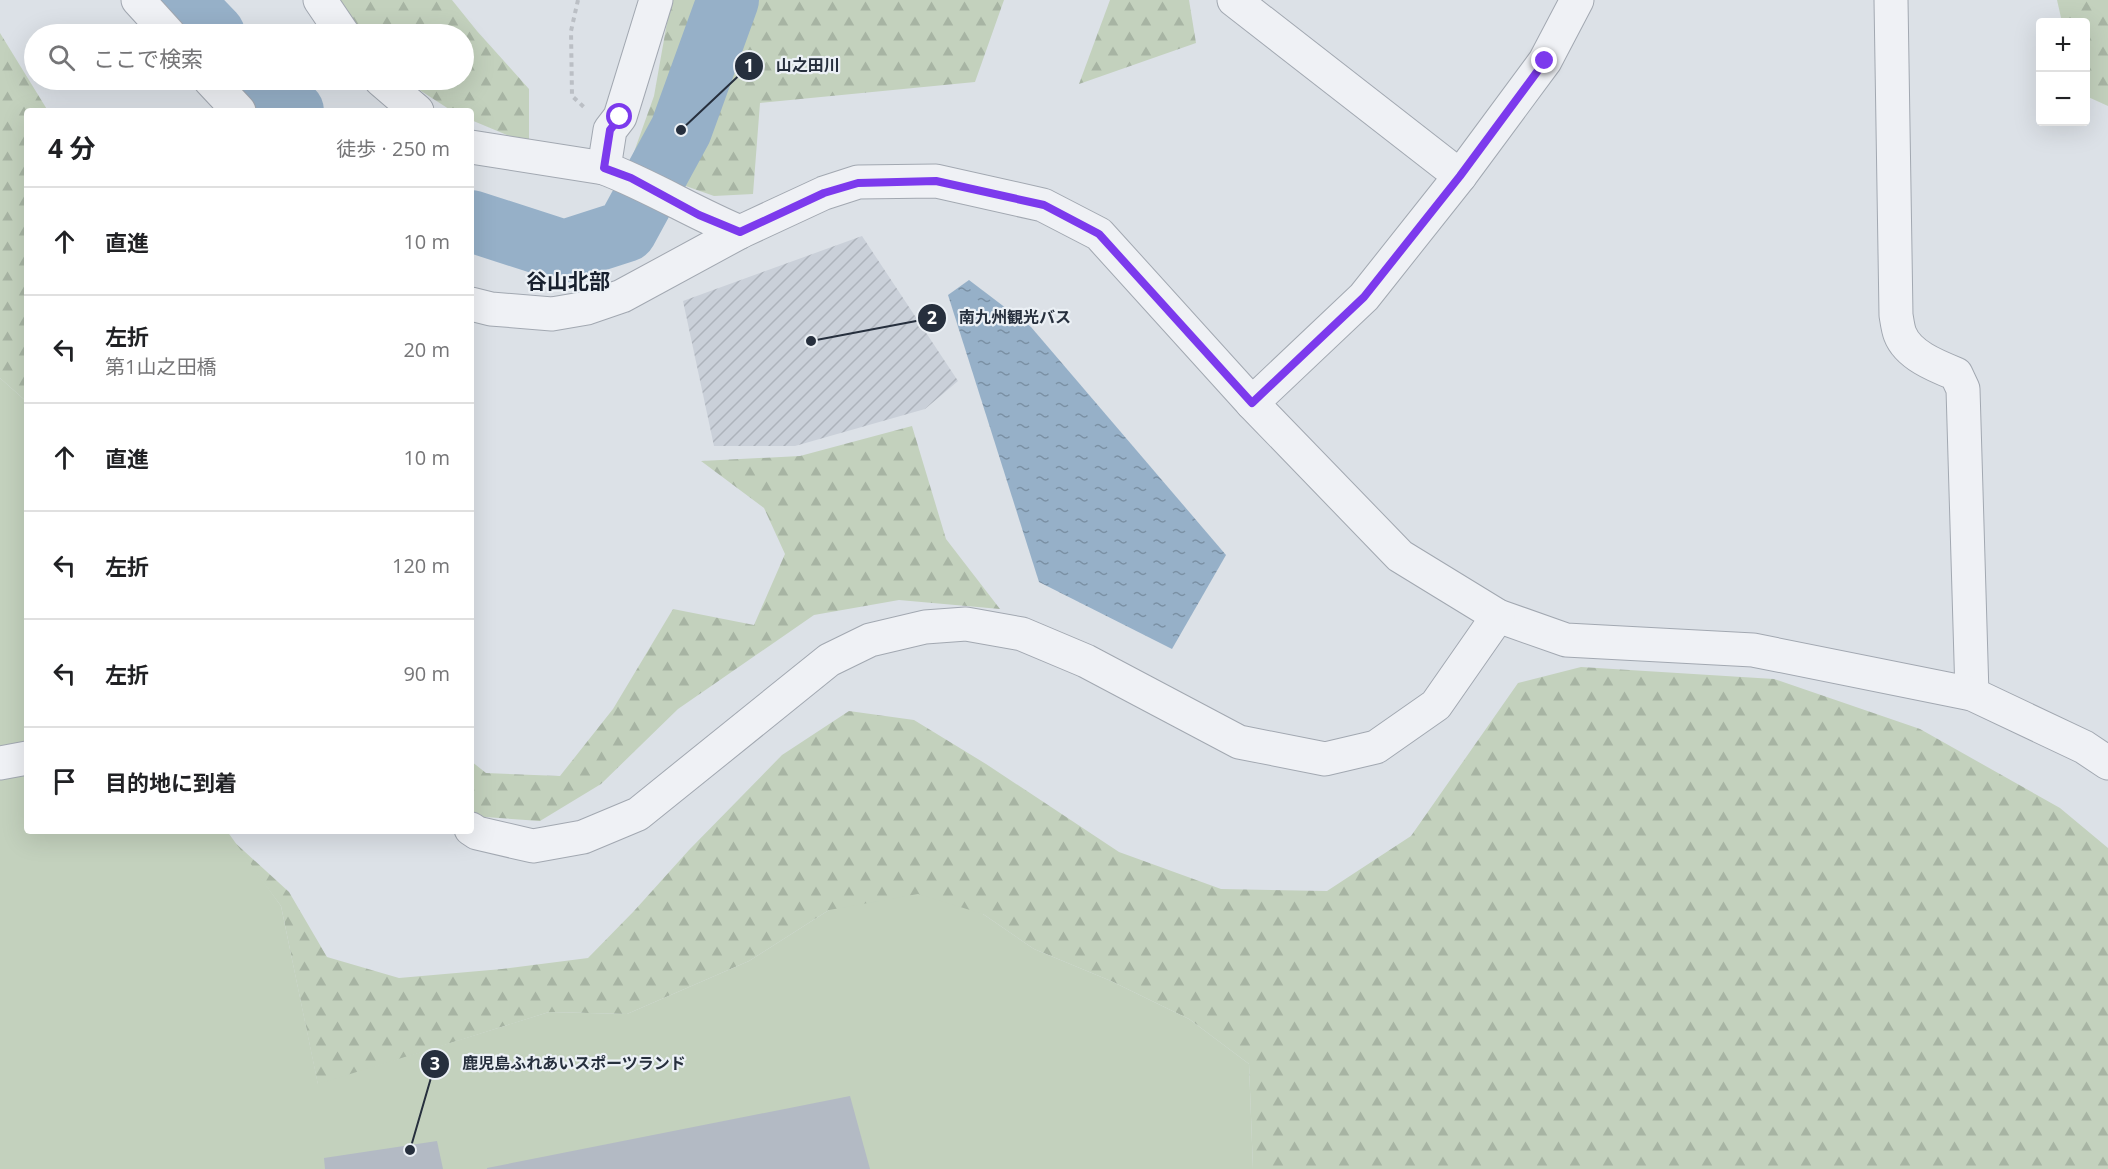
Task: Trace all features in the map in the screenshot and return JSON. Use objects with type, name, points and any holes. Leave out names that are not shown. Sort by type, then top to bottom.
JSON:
[{"type":"street","points":[[138,0],[160,24]]},
{"type":"street","points":[[320,0],[336,24]]},
{"type":"street","points":[[617,173],[610,130],[620,117],[656,0]]},
{"type":"street","points":[[1234,0],[1460,176]]},
{"type":"street","points":[[1252,403],[1364,297],[1460,176],[1545,61],[1577,0]]},
{"type":"street","points":[[1891,0],[1896,315],[1900,336],[1914,353],[1956,374],[1963,389],[1972,694]]},
{"type":"street","points":[[219,90],[236,108]]},
{"type":"street","points":[[393,90],[414,108]]},
{"type":"street","points":[[474,148],[617,173],[699,215],[740,232]]},
{"type":"street","points":[[474,305],[491,309],[552,314],[587,308],[622,296],[740,232],[824,193],[858,183],[936,181],[1044,205],[1099,234],[1252,403],[1400,556],[1498,616],[1566,640],[1753,650],[1972,694],[2084,747],[2108,762]]},
{"type":"street","points":[[474,831],[533,846],[583,837],[638,814],[829,660],[870,640],[925,627],[966,624],[1022,633],[1086,661],[1239,742],[1324,759],[1376,747],[1436,705],[1498,616]]},
{"type":"street","points":[[0,763],[24,759]]},
{"type":"path","points":[[578,0],[571,31],[572,96],[610,130]]},
{"type":"shaded area","points":[[862,236],[958,381],[925,409],[795,446],[714,446],[683,301]]},
{"type":"green space","points":[[334,0],[452,0],[471,24],[350,24]]},
{"type":"green space","points":[[671,0],[1004,0],[975,82],[760,103],[753,194],[714,196],[629,166],[654,96]]},
{"type":"green space","points":[[1110,0],[1189,0],[1196,43],[1079,84]]},
{"type":"green space","points":[[2057,0],[2108,0],[2108,106],[2090,98],[2090,18],[2061,18]]},
{"type":"green space","points":[[474,27],[529,89],[529,144],[474,121],[474,108],[447,108],[419,90],[474,90]]},
{"type":"green space","points":[[0,33],[24,72],[24,90],[35,90],[46,108],[24,108],[24,399],[0,378]]},
{"type":"green space","points":[[0,378],[24,399],[24,834],[229,834],[281,906],[318,1084],[549,1012],[627,1014],[749,961],[829,910],[918,894],[983,914],[1034,949],[1111,981],[1189,1019],[1249,1064],[1253,1169],[0,1169]]},
{"type":"green space","points":[[912,426],[946,539],[1000,609],[899,600],[814,615],[678,709],[601,784],[540,821],[474,816],[474,763],[486,773],[560,776],[613,709],[673,609],[754,625],[785,554],[764,508],[701,461],[800,456]]},
{"type":"green space","points":[[1581,667],[1774,679],[1920,729],[2060,808],[2108,848],[2108,1169],[1253,1169],[1249,1064],[1189,1019],[1111,981],[1034,949],[983,914],[829,910],[749,961],[627,1014],[549,1012],[318,1085],[281,906],[232,840],[289,892],[327,957],[399,978],[502,969],[588,958],[782,755],[849,711],[914,720],[986,764],[1119,852],[1221,889],[1327,891],[1411,836],[1518,683]]},
{"type":"water","points":[[969,280],[1031,327],[1226,555],[1172,649],[1039,582],[948,295]]},
{"type":"building","points":[[850,1096],[870,1169],[487,1169],[487,1168]]},
{"type":"building","points":[[437,1141],[443,1169],[325,1169],[324,1158]]},
{"type":"waterway","points":[[181,0],[204,24]]},
{"type":"waterway","points":[[474,222],[564,251],[626,231],[681,130],[728,0]]},
{"type":"waterway","points":[[271,90],[290,108]]},
{"type":"place","name":"山之田川","points":[[681,130]]},
{"type":"place","name":"南九州観光バス","points":[[811,341]]},
{"type":"place","name":"鹿児島ふれあいスポーツランド","points":[[410,1150]]},
{"type":"district","name":"谷山北部","points":[[568,282]]},
{"type":"route","points":[[620,117],[610,130],[604,168],[631,178],[699,215],[740,232],[824,193],[858,183],[936,181],[1044,205],[1099,234],[1252,403],[1364,297],[1460,176],[1545,61]]}]
